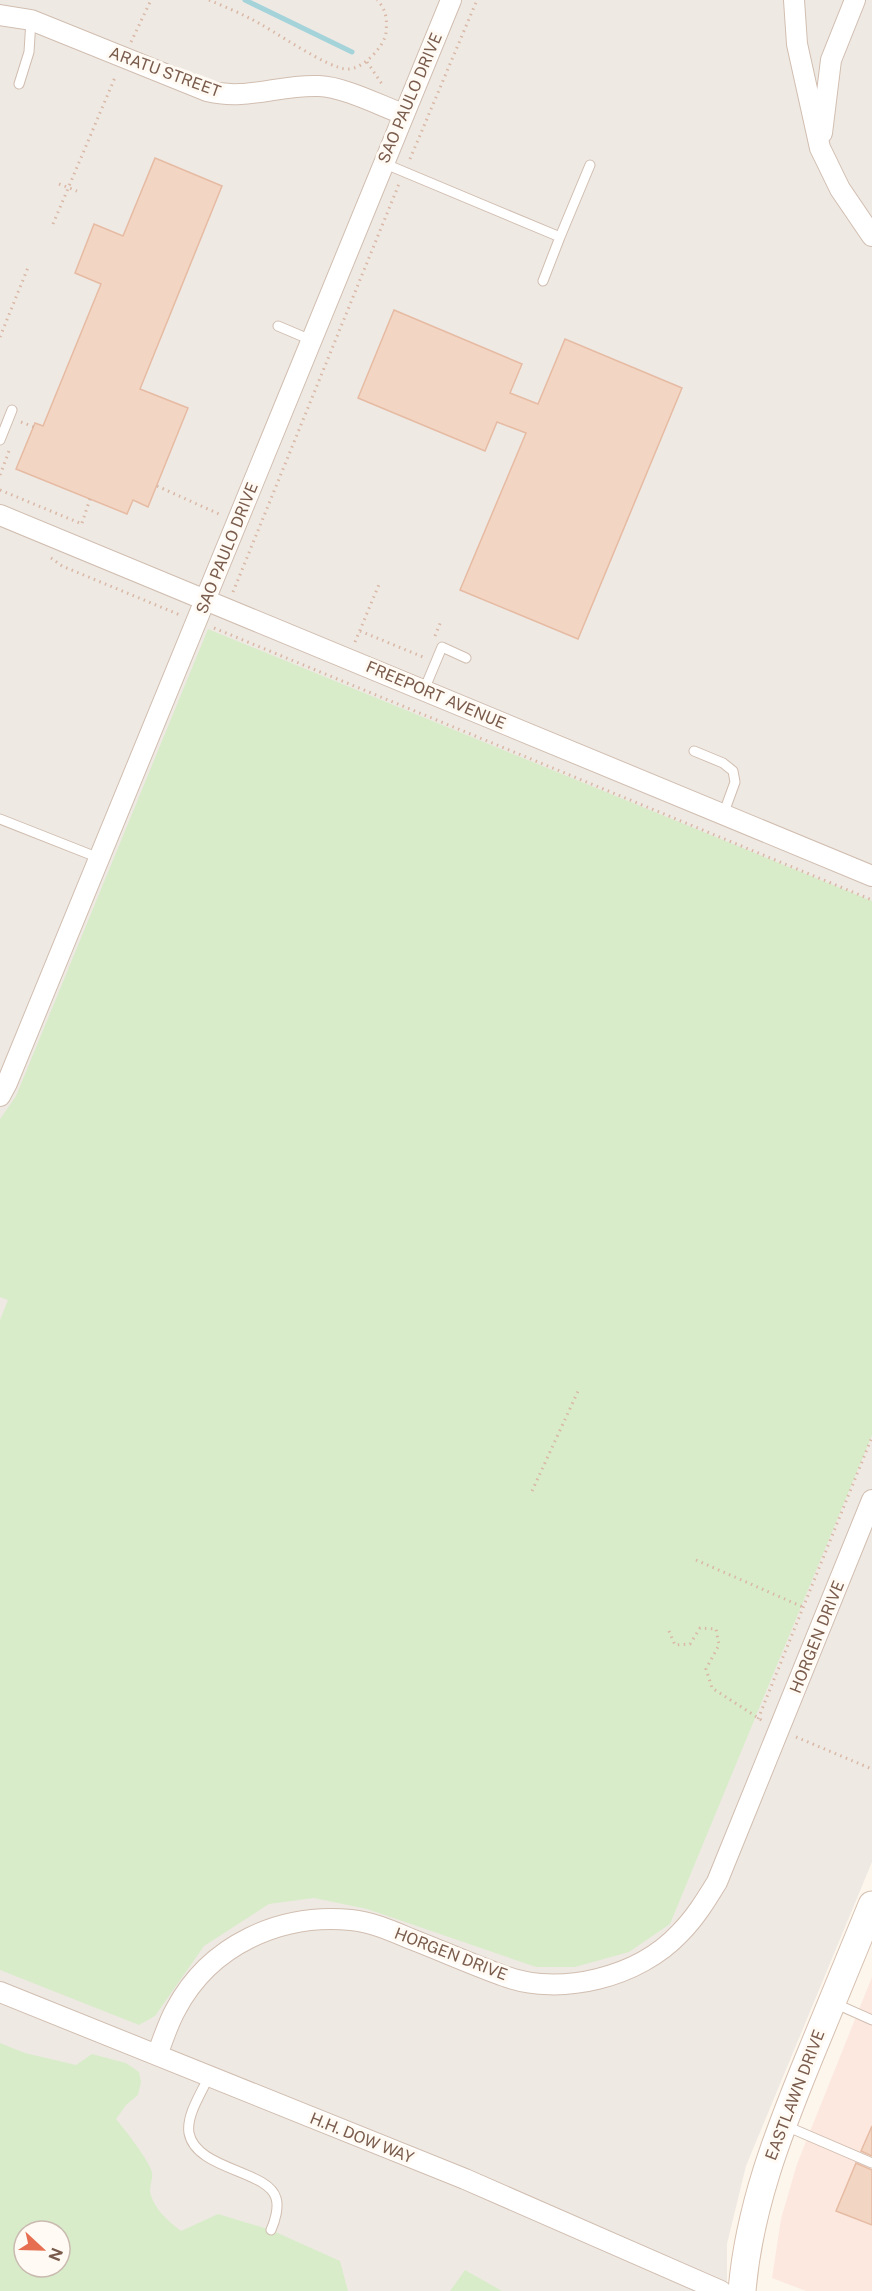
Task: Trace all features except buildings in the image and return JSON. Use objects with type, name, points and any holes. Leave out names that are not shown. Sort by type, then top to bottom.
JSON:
[{"type":"street","name":"SAO PAULO DRIVE","points":[[0,1096],[197,622],[451,0]]},
{"type":"street","points":[[794,0],[797,44],[820,148],[840,189],[872,236]]},
{"type":"street","points":[[820,148],[831,60],[855,0]]},
{"type":"street","name":"ARATU STREET","points":[[0,15],[32,20],[123,58],[224,96],[320,86],[343,91],[403,114]]},
{"type":"street","name":"FREEPORT AVENUE","points":[[0,515],[872,876]]},
{"type":"street","name":"HORGEN DRIVE","points":[[157,2055],[176,2009],[196,1978],[232,1946],[278,1925],[318,1920],[352,1920],[385,1928],[507,1977],[568,1984],[623,1972],[652,1955],[679,1935],[700,1910],[717,1882],[872,1500]]},
{"type":"street","name":"EASTLAWN DRIVE","points":[[742,2291],[752,2218],[765,2173],[782,2125],[872,1905]]},
{"type":"street","name":"H.H. DOW WAY","points":[[0,1992],[465,2179],[721,2291]]},
{"type":"lane","points":[[19,84],[29,52],[32,20]]},
{"type":"lane","points":[[383,163],[560,237]]},
{"type":"lane","points":[[543,281],[590,165]]},
{"type":"lane","points":[[278,326],[311,340]]},
{"type":"lane","points":[[0,440],[12,410]]},
{"type":"lane","points":[[424,690],[442,647],[466,658]]},
{"type":"lane","points":[[694,751],[723,763],[733,771],[735,782],[723,815]]},
{"type":"lane","points":[[0,819],[99,858]]},
{"type":"lane","points":[[832,2002],[872,2020]]},
{"type":"lane","points":[[209,2076],[191,2116],[189,2134],[198,2149],[217,2163],[268,2186],[276,2198],[275,2221],[271,2230]]},
{"type":"lane","points":[[782,2125],[872,2163]]},
{"type":"path","points":[[53,224],[123,58],[151,0]]},
{"type":"path","points":[[209,0],[252,19],[330,64],[349,69],[367,62],[385,41],[387,18],[381,4],[376,0]]},
{"type":"path","points":[[217,630],[404,172],[477,0]]},
{"type":"path","points":[[59,184],[77,191]]},
{"type":"path","points":[[0,337],[29,265]]},
{"type":"path","points":[[21,422],[34,427]]},
{"type":"path","points":[[157,486],[237,522]]},
{"type":"path","points":[[0,490],[81,524]]},
{"type":"path","points":[[49,556],[62,566],[872,900]]},
{"type":"path","points":[[348,658],[380,582]]},
{"type":"path","points":[[434,640],[441,621]]},
{"type":"path","points":[[360,631],[426,659]]},
{"type":"path","points":[[532,1491],[579,1389]]},
{"type":"path","points":[[758,1719],[872,1437]]},
{"type":"path","points":[[696,1560],[803,1607]]},
{"type":"path","points":[[669,1631],[675,1645],[690,1644],[700,1628],[716,1629],[719,1645],[706,1669],[712,1688],[758,1719],[872,1769]]},
{"type":"shaded area","points":[[0,0],[872,0],[872,1862],[746,2166],[727,2244],[727,2291],[0,2291]]},
{"type":"shaded area","points":[[872,1977],[872,2291],[806,2291],[772,2278],[781,2219],[797,2164]]},
{"type":"green space","points":[[208,629],[872,901],[872,1435],[670,1924],[629,1952],[575,1967],[536,1967],[367,1909],[314,1898],[269,1904],[204,1946],[155,2016],[139,2025],[0,1970],[0,1320],[8,1300],[0,1297],[0,1119],[16,1096]]},
{"type":"green space","points":[[0,2043],[25,2053],[76,2065],[92,2054],[126,2063],[139,2072],[141,2082],[138,2095],[126,2105],[116,2119],[150,2167],[152,2174],[150,2191],[166,2218],[181,2231],[218,2214],[271,2230],[340,2261],[348,2291],[0,2291]]},
{"type":"green space","points":[[465,2270],[502,2291],[450,2291]]},
{"type":"waterway","points":[[245,0],[352,52]]}]
